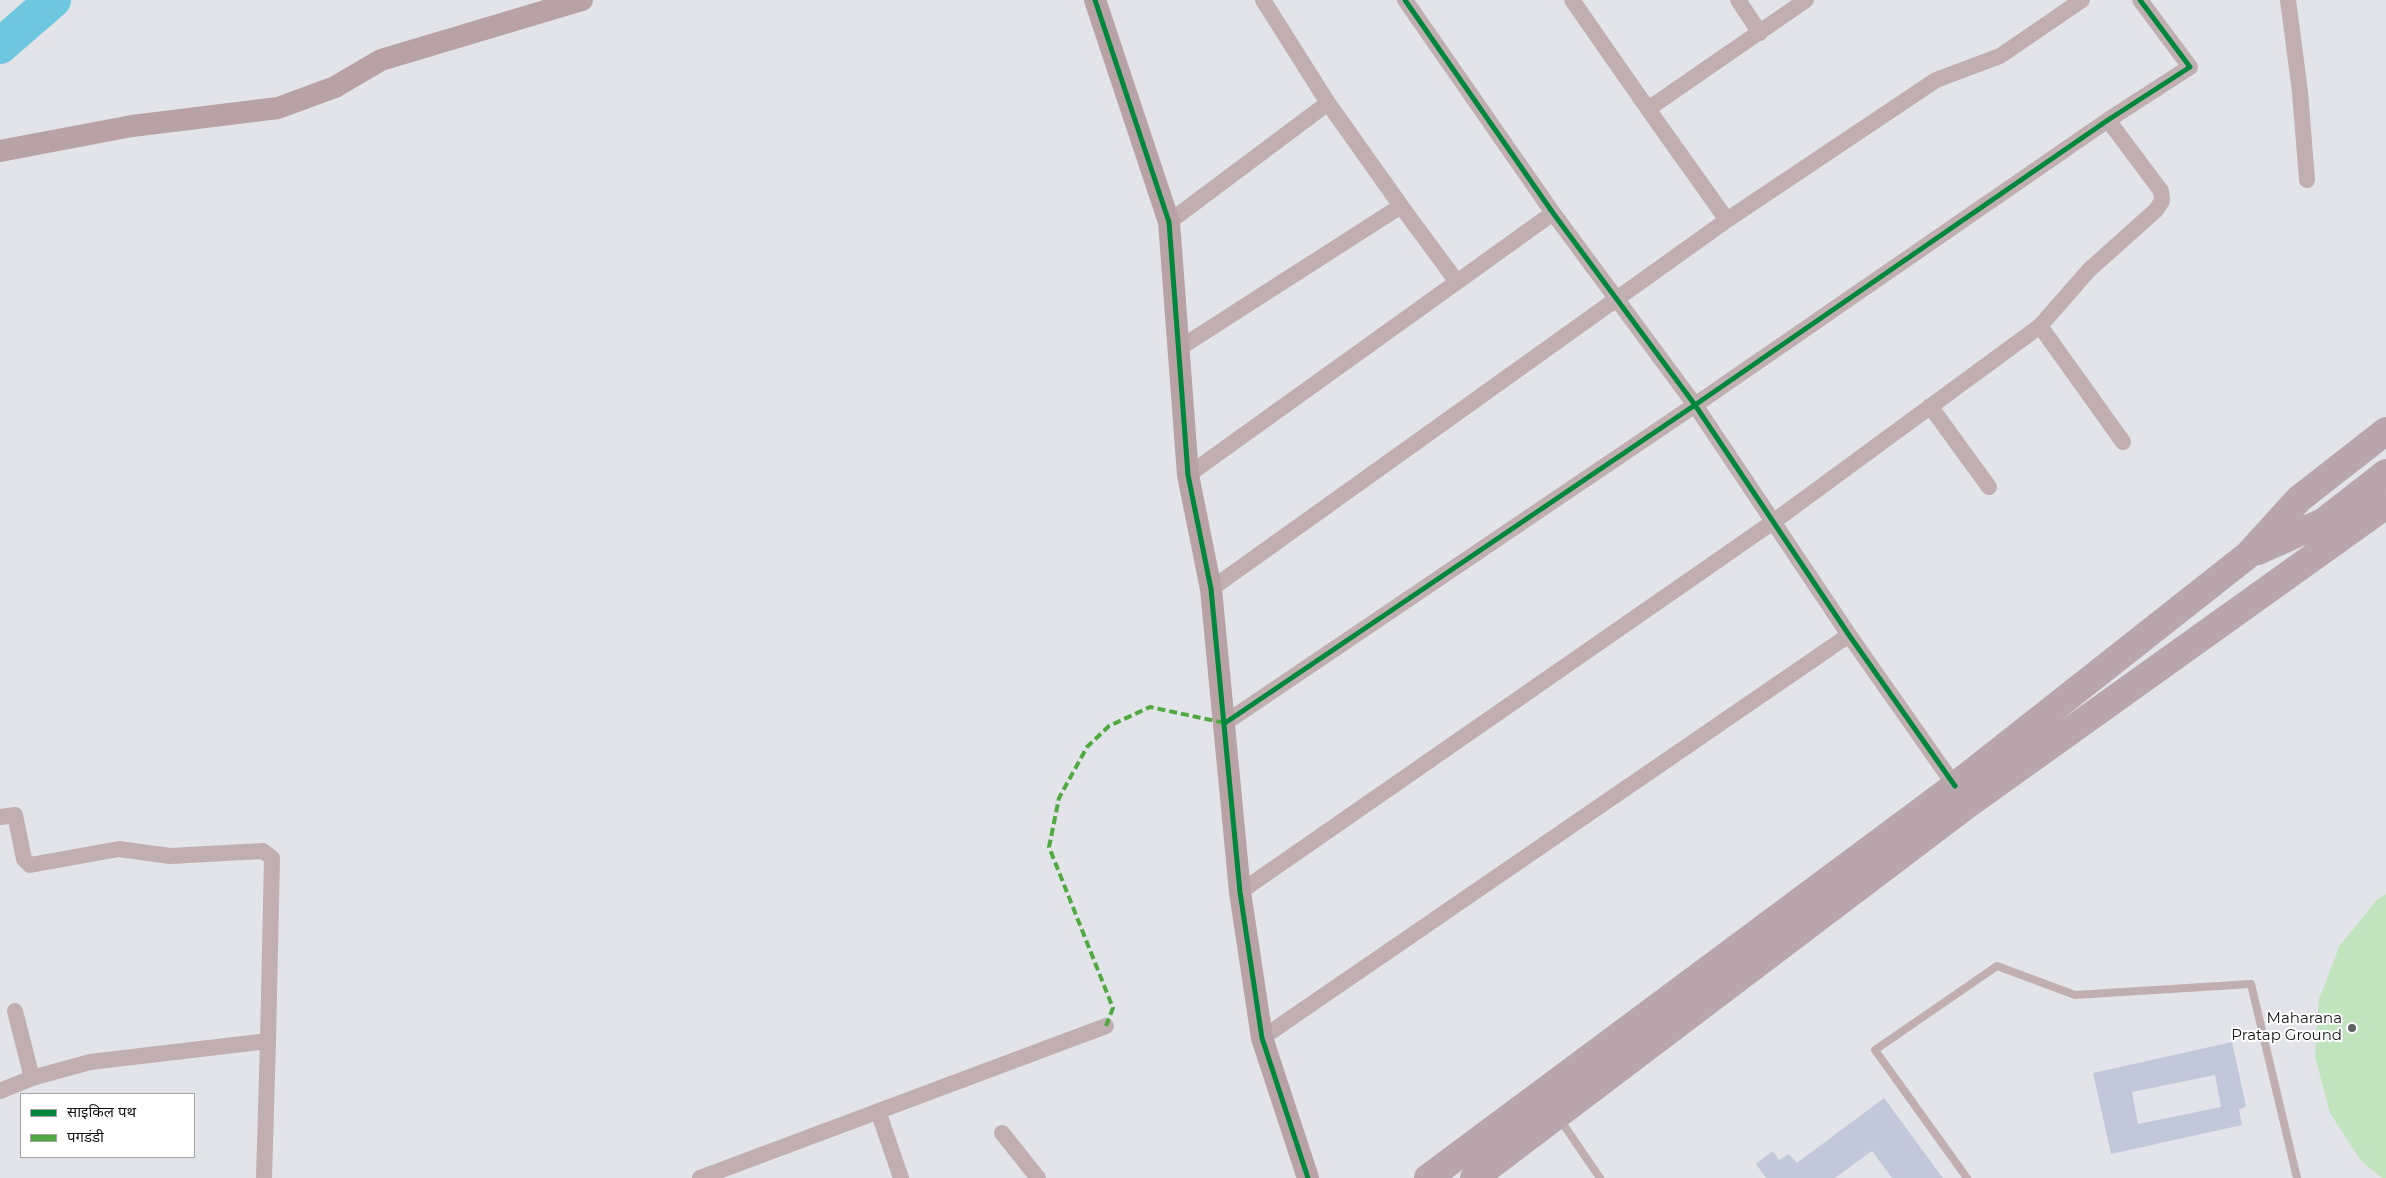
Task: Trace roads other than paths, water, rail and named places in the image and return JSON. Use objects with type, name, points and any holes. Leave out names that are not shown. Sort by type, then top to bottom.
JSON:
[{"type":"highway","points":[[1474,1178],[1550,1106],[1962,795],[2248,555],[2299,499],[2386,432]]},
{"type":"highway","points":[[2248,555],[2323,522],[2386,473]]},
{"type":"highway","points":[[1962,795],[2337,542],[2386,505]]},
{"type":"highway","points":[[2276,583],[2323,522]]},
{"type":"highway","points":[[1428,1178],[1550,1106]]},
{"type":"street","points":[[0,151],[132,126],[278,108],[335,87],[381,60],[582,0]]},
{"type":"street","points":[[1095,0],[1169,222],[1188,475],[1211,589],[1240,892],[1262,1038],[1308,1178]]},
{"type":"street","points":[[1263,0],[1328,103],[1457,282]]},
{"type":"street","points":[[1405,0],[1553,213],[1695,405],[1849,636],[1962,795]]},
{"type":"street","points":[[1572,0],[1726,220]]},
{"type":"street","points":[[1738,0],[1760,32]]},
{"type":"street","points":[[1648,109],[1806,0]]},
{"type":"street","points":[[1211,589],[1726,220],[1936,80],[2000,56],[2082,0]]},
{"type":"street","points":[[1225,723],[1695,405],[2108,120],[2190,67],[2140,0]]},
{"type":"street","points":[[2288,0],[2300,92],[2307,180]]},
{"type":"street","points":[[1169,222],[1328,103]]},
{"type":"street","points":[[1240,892],[1773,522],[2040,326],[2089,270],[2156,210],[2162,201],[2160,191],[2108,120]]},
{"type":"street","points":[[1178,349],[1401,206]]},
{"type":"street","points":[[1188,475],[1553,213]]},
{"type":"street","points":[[2040,326],[2123,442]]},
{"type":"street","points":[[1930,406],[1989,487]]},
{"type":"street","points":[[1262,1038],[1849,636]]},
{"type":"street","points":[[0,817],[15,815],[24,859],[30,865],[119,849],[170,856],[263,851],[272,858],[264,1178]]},
{"type":"street","points":[[15,1011],[32,1078]]},
{"type":"street","points":[[700,1178],[1106,1026]]},
{"type":"street","points":[[0,1091],[32,1078],[90,1062],[268,1041]]},
{"type":"street","points":[[878,1112],[900,1178]]},
{"type":"street","points":[[1002,1133],[1038,1178]]},
{"type":"lane","points":[[1967,1178],[1875,1050],[1998,966],[2075,996],[2251,984],[2297,1178]]},
{"type":"lane","points":[[1550,1106],[1600,1178]]},
{"type":"waterway","points":[[0,46],[53,0]]},
{"type":"place","name":"Maharana Pratap Ground","points":[[2352,1028]]}]
